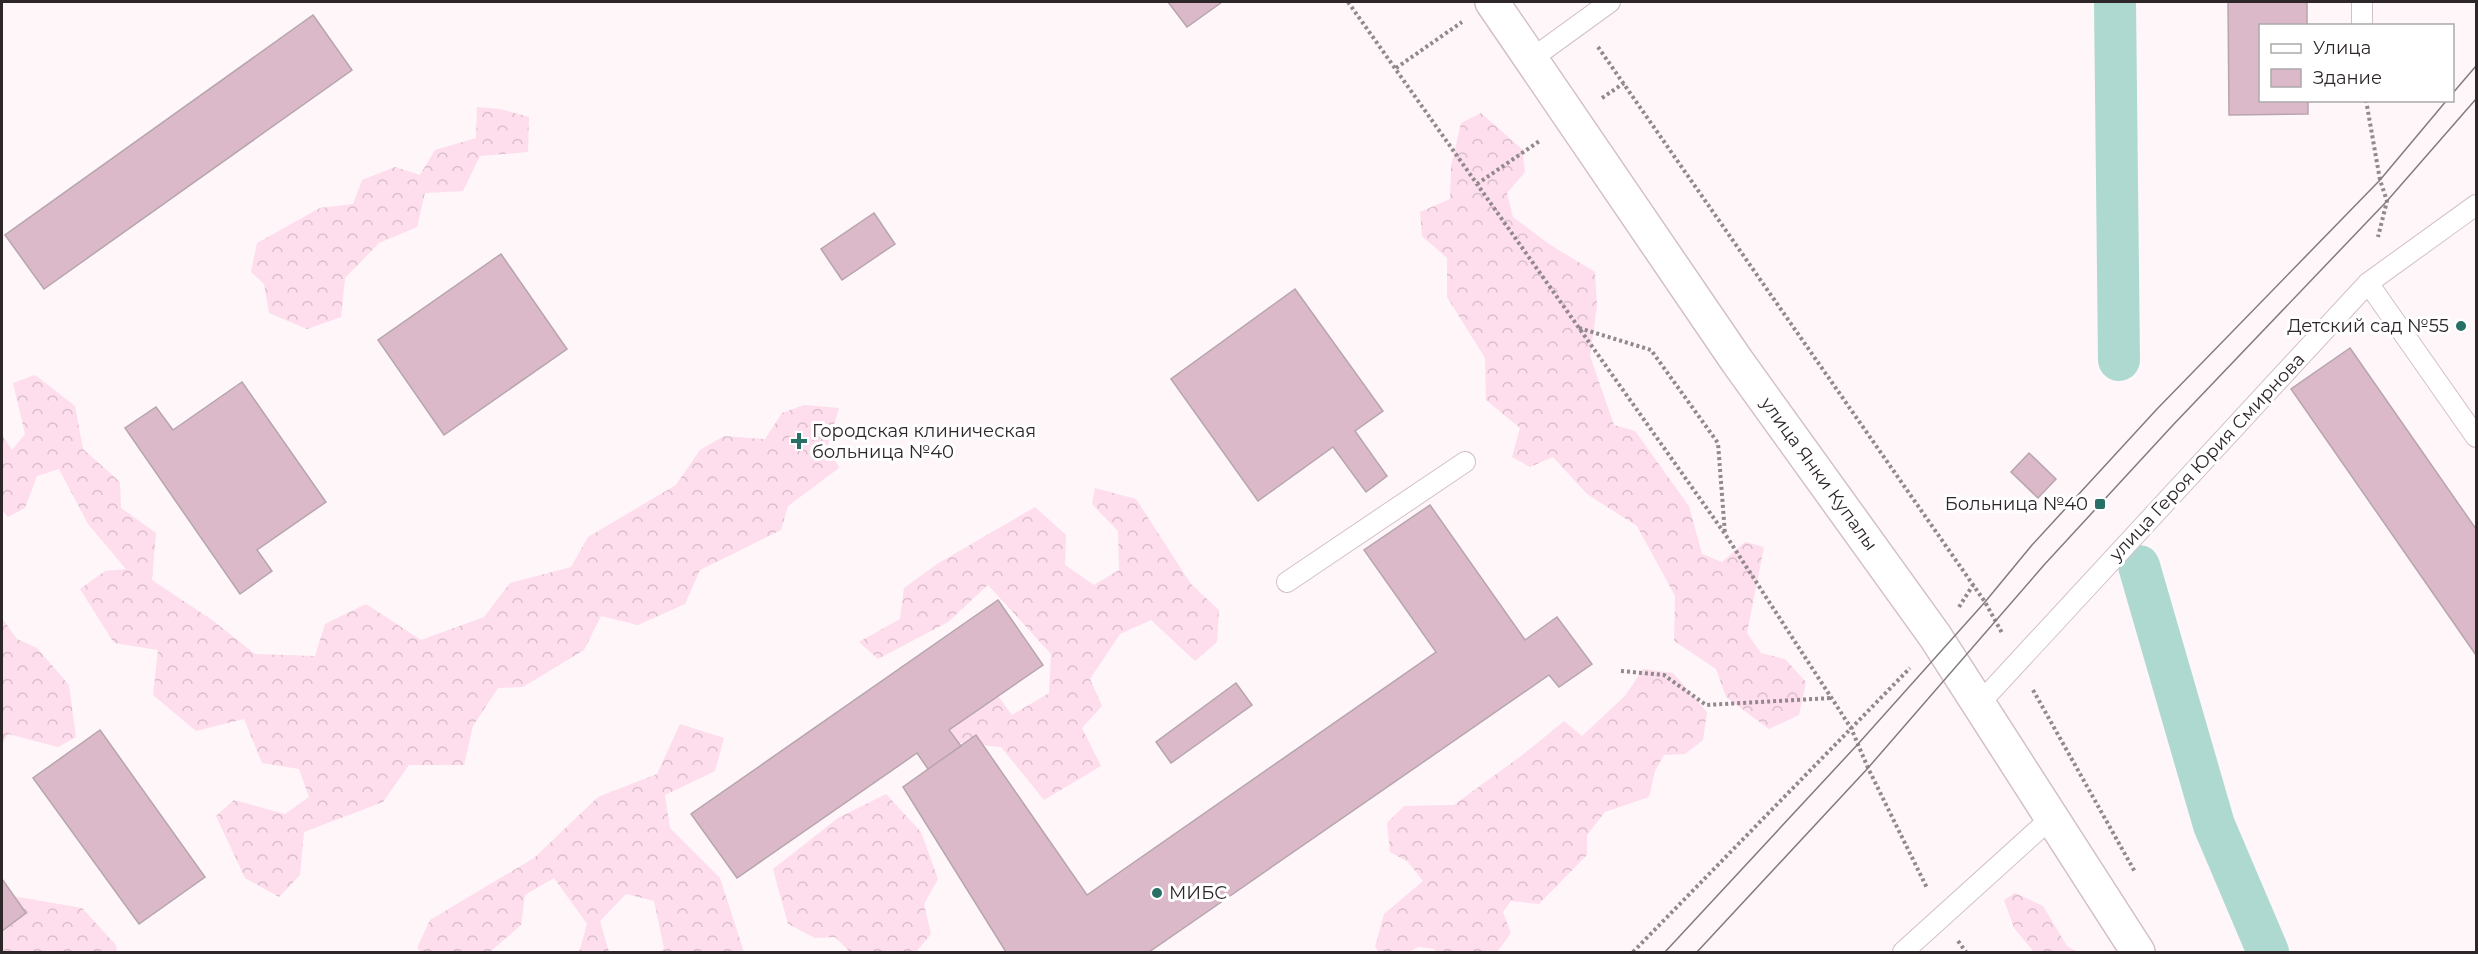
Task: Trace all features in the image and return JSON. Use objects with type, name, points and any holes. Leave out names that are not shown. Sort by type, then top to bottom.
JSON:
[{"type":"street","name":"улица Янки Купалы","points":[[1492,2],[1744,371],[1935,636],[2138,952]]},
{"type":"lane","points":[[1530,60],[1610,2]]},
{"type":"lane","points":[[2362,2],[2362,24]]},
{"type":"lane","name":"улица Героя Юрия Смирнова","points":[[1979,704],[2368,283],[2476,205]]},
{"type":"lane","points":[[2368,283],[2476,437]]},
{"type":"lane","points":[[1287,582],[1466,462]]},
{"type":"lane","points":[[1903,952],[2051,818]]},
{"type":"path","points":[[1348,2],[1725,534],[1832,698],[1851,728],[1868,768],[1942,918],[1966,952]]},
{"type":"path","points":[[1396,68],[1463,21]]},
{"type":"path","points":[[1582,23],[1973,585],[1997,622],[2016,663],[2140,882]]},
{"type":"path","points":[[2366,102],[2380,180],[2387,201],[2368,283]]},
{"type":"path","points":[[1579,328],[1651,350],[1718,443],[1725,534]]},
{"type":"path","points":[[1953,616],[1973,585]]},
{"type":"path","points":[[1633,952],[1911,666]]},
{"type":"path","points":[[1621,671],[1664,675],[1706,705],[1832,698]]},
{"type":"green space","points":[[477,107],[500,109],[529,117],[528,152],[480,156],[463,191],[425,193],[417,227],[379,243],[345,278],[341,317],[307,329],[269,313],[264,284],[251,272],[257,243],[320,208],[353,204],[362,180],[395,167],[420,175],[435,150],[476,138]]},
{"type":"green space","points":[[1481,113],[1522,149],[1525,172],[1507,193],[1513,217],[1549,244],[1595,272],[1597,306],[1590,356],[1614,425],[1635,431],[1689,506],[1702,554],[1722,562],[1745,542],[1764,547],[1747,633],[1761,653],[1785,659],[1806,682],[1799,715],[1769,729],[1726,697],[1716,669],[1674,641],[1675,596],[1637,526],[1587,494],[1553,457],[1530,467],[1512,457],[1520,428],[1486,400],[1485,358],[1447,297],[1447,258],[1422,236],[1420,212],[1450,199],[1451,166],[1461,123]]},
{"type":"green space","points":[[35,375],[75,406],[83,449],[120,482],[121,508],[156,533],[152,580],[212,620],[255,654],[315,656],[325,624],[366,604],[421,640],[484,617],[510,583],[571,567],[588,537],[676,485],[700,450],[724,436],[765,439],[782,413],[804,405],[839,408],[828,445],[839,468],[788,506],[781,530],[700,570],[685,604],[638,625],[601,616],[584,650],[523,687],[498,688],[473,726],[464,765],[409,765],[383,802],[304,832],[300,875],[279,897],[245,878],[216,816],[234,800],[285,814],[309,797],[299,769],[262,763],[244,719],[196,731],[153,695],[158,650],[114,643],[80,589],[105,571],[126,569],[88,524],[59,469],[37,476],[25,508],[8,517],[2,510],[2,435],[12,450],[25,434],[13,383]]},
{"type":"green space","points":[[1095,488],[1136,499],[1191,584],[1219,610],[1217,642],[1195,661],[1151,620],[1120,634],[1090,679],[1102,706],[1082,728],[1101,766],[1044,800],[1001,747],[949,742],[943,687],[982,674],[1012,715],[1049,693],[1051,654],[988,585],[948,622],[878,659],[859,642],[900,619],[904,588],[937,564],[1035,507],[1066,535],[1065,565],[1094,585],[1119,570],[1118,531],[1092,504]]},
{"type":"green space","points":[[2,618],[17,639],[37,648],[69,685],[76,737],[58,747],[8,734],[2,745]]},
{"type":"green space","points":[[1643,669],[1673,673],[1707,712],[1703,740],[1685,754],[1664,755],[1655,771],[1649,797],[1605,812],[1587,835],[1587,855],[1539,904],[1511,901],[1503,912],[1511,933],[1497,952],[1435,952],[1435,949],[1418,947],[1409,952],[1379,952],[1375,947],[1384,914],[1423,881],[1408,862],[1390,852],[1387,823],[1404,806],[1454,805],[1564,721],[1582,736],[1625,696]]},
{"type":"green space","points":[[680,724],[724,738],[715,771],[665,795],[670,828],[720,878],[744,952],[660,952],[664,948],[654,901],[626,894],[600,921],[609,952],[579,952],[587,924],[554,878],[525,895],[521,925],[490,952],[421,952],[417,948],[430,920],[534,858],[598,797],[657,774]]},
{"type":"green space","points":[[886,794],[921,832],[938,879],[924,904],[931,934],[916,952],[850,952],[835,937],[815,938],[788,924],[773,869],[838,818]]},
{"type":"green space","points":[[2015,893],[2043,906],[2067,946],[2077,952],[2034,952],[2014,928],[2004,900]]},
{"type":"green space","points":[[12,896],[82,908],[116,945],[117,952],[2,952],[2,906]]},
{"type":"building","points":[[1168,2],[1222,2],[1187,27]]},
{"type":"building","points":[[2228,2],[2307,2],[2307,24],[2259,24],[2259,102],[2308,102],[2308,114],[2229,115]]},
{"type":"building","points":[[313,15],[352,70],[44,289],[5,235]]},
{"type":"building","points":[[874,213],[895,244],[842,280],[821,249]]},
{"type":"building","points":[[501,254],[567,349],[444,435],[378,340]]},
{"type":"building","points":[[1295,289],[1383,411],[1355,431],[1387,476],[1366,492],[1333,447],[1258,501],[1171,379]]},
{"type":"building","points":[[2350,348],[2476,529],[2476,655],[2291,389]]},
{"type":"building","points":[[242,382],[326,502],[257,550],[272,571],[240,594],[125,428],[156,407],[173,430]]},
{"type":"building","points":[[2029,453],[2056,479],[2038,498],[2011,472]]},
{"type":"building","points":[[1430,505],[1525,640],[1557,617],[1592,664],[1559,687],[1549,675],[1149,952],[1006,952],[903,787],[976,735],[1087,895],[1436,652],[1364,550]]},
{"type":"building","points":[[998,600],[1043,665],[949,730],[961,746],[928,769],[917,753],[737,878],[691,814]]},
{"type":"building","points":[[1236,683],[1252,705],[1171,763],[1156,742]]},
{"type":"building","points":[[100,730],[205,877],[139,924],[33,778]]},
{"type":"building","points":[[2,879],[26,913],[2,931]]},
{"type":"waterway","points":[[2115,2],[2119,360]]},
{"type":"waterway","points":[[2139,566],[2214,825],[2268,952]]},
{"type":"tram line","points":[[2454,92],[2476,66]]},
{"type":"tram line","points":[[1697,952],[1868,768],[2044,565],[2173,425],[2387,201],[2476,99]]},
{"type":"tram line","points":[[1665,952],[1858,744],[1985,602],[2032,545],[2157,409],[2380,180],[2445,102]]},
{"type":"place","name":"Детский сад №55","points":[[2461,326]]},
{"type":"place","name":"Городская клиническая больница №40","points":[[799,441]]},
{"type":"place","name":"Больница №40","points":[[2100,504]]},
{"type":"place","name":"МИБС","points":[[1157,893]]}]
